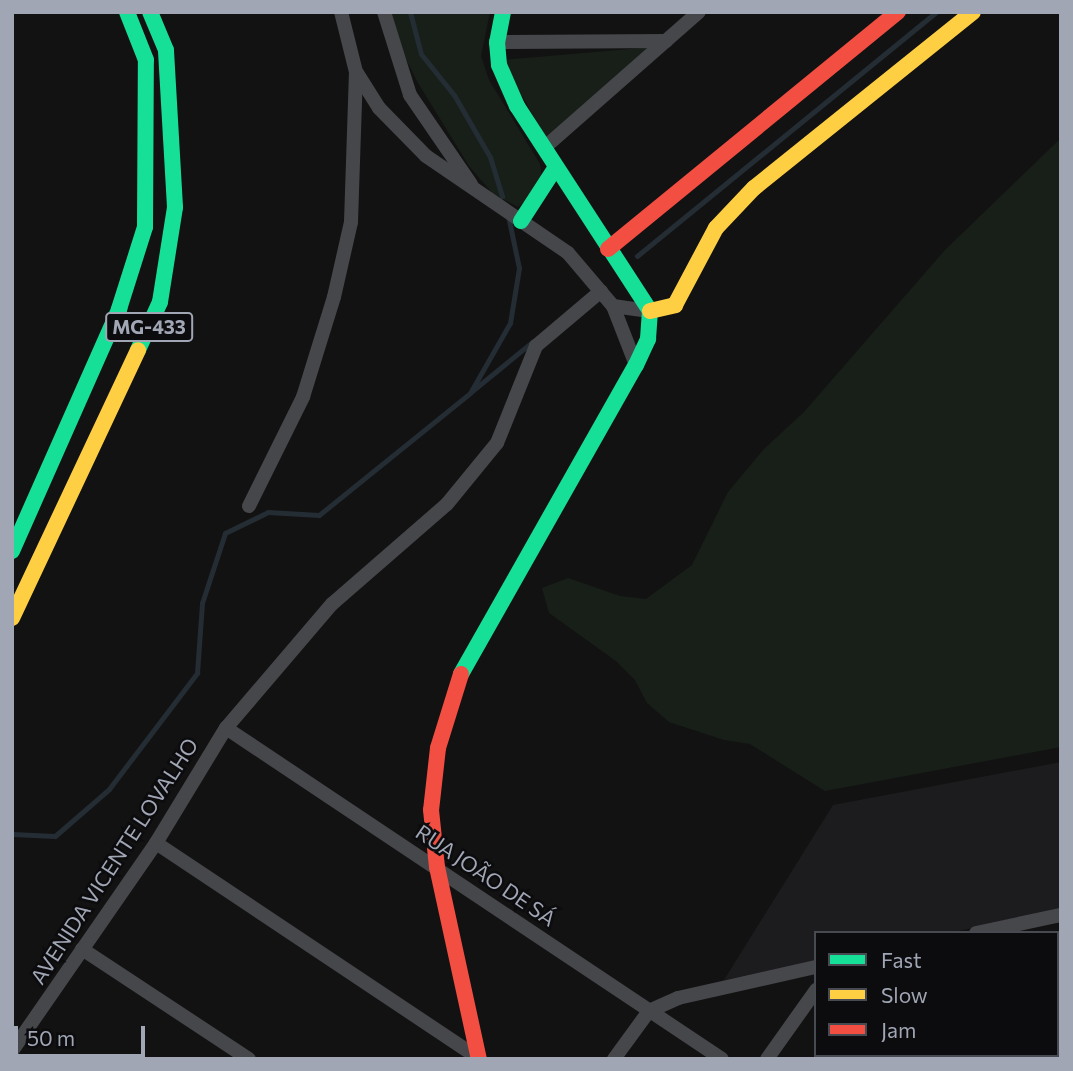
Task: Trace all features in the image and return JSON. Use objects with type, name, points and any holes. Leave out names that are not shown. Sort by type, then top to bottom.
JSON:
[{"type":"street","name":"MG-433","points":[[12,551],[119,309],[145,227],[146,60],[127,12]]},
{"type":"street","name":"MG-433","points":[[12,618],[160,302],[175,208],[173,129],[166,50],[150,12]]},
{"type":"street","points":[[249,506],[303,397],[334,297],[351,222],[356,72],[341,12]]},
{"type":"street","points":[[384,12],[410,95],[478,194]]},
{"type":"street","points":[[480,1059],[437,867],[431,810],[438,748],[459,677],[636,365],[648,339],[650,312],[517,106],[499,65],[497,42],[503,12]]},
{"type":"street","points":[[544,148],[699,12]]},
{"type":"street","points":[[608,249],[898,12]]},
{"type":"street","points":[[612,306],[650,312],[675,305],[716,228],[754,188],[973,12]]},
{"type":"street","points":[[497,42],[666,41]]},
{"type":"street","points":[[356,72],[379,108],[426,156],[568,253],[612,306],[636,365]]},
{"type":"street","points":[[521,221],[556,167]]},
{"type":"street","name":"AVENIDA VICENTE LOVALHO","points":[[12,1051],[156,843],[226,729],[332,604],[447,504],[498,443],[536,346],[601,291]]},
{"type":"street","name":"RUA JOÃO DE SÁ","points":[[226,729],[722,1059]]},
{"type":"street","points":[[156,843],[480,1059]]},
{"type":"street","points":[[1002,930],[1061,915]]},
{"type":"street","points":[[82,949],[249,1059]]},
{"type":"street","points":[[614,1059],[649,1011],[678,998],[814,967]]},
{"type":"street","points":[[767,1059],[814,993]]},
{"type":"shaded area","points":[[390,12],[490,12],[481,56],[489,80],[540,164],[542,178],[533,195],[518,207],[493,194],[469,166],[418,83],[398,43]]},
{"type":"shaded area","points":[[653,47],[547,140],[502,60]]},
{"type":"shaded area","points":[[1061,138],[1061,747],[825,791],[750,744],[724,740],[669,722],[647,703],[635,680],[616,661],[549,613],[542,588],[568,578],[620,596],[646,599],[692,565],[728,492],[764,449],[804,412],[945,250]]},
{"type":"shaded area","points":[[1061,762],[1061,909],[958,931],[814,931],[814,961],[724,980],[833,805]]},
{"type":"waterway","points":[[410,12],[421,54],[454,95],[490,157],[502,196]]},
{"type":"waterway","points":[[637,256],[936,12]]},
{"type":"waterway","points":[[12,834],[55,836],[109,789],[197,673],[202,603],[225,533],[268,512],[319,515],[470,393],[510,323],[519,268],[508,216]]},
{"type":"waterway","points":[[472,391],[532,342]]},
{"type":"traffic: fast","points":[[12,551],[119,309],[145,227],[146,60],[127,12]]},
{"type":"traffic: fast","points":[[138,350],[160,302],[175,207],[166,50],[150,12]]},
{"type":"traffic: fast","points":[[503,12],[497,42],[499,65],[517,106],[650,311]]},
{"type":"traffic: fast","points":[[521,221],[556,167]]},
{"type":"traffic: fast","points":[[461,674],[636,365],[648,339],[650,311]]},
{"type":"traffic: slow","points":[[650,311],[675,305],[716,228],[754,188],[973,12]]},
{"type":"traffic: slow","points":[[12,618],[138,350]]},
{"type":"traffic: jam","points":[[608,249],[898,12]]},
{"type":"traffic: jam","points":[[461,674],[438,748],[431,810],[437,867],[479,1059]]}]
